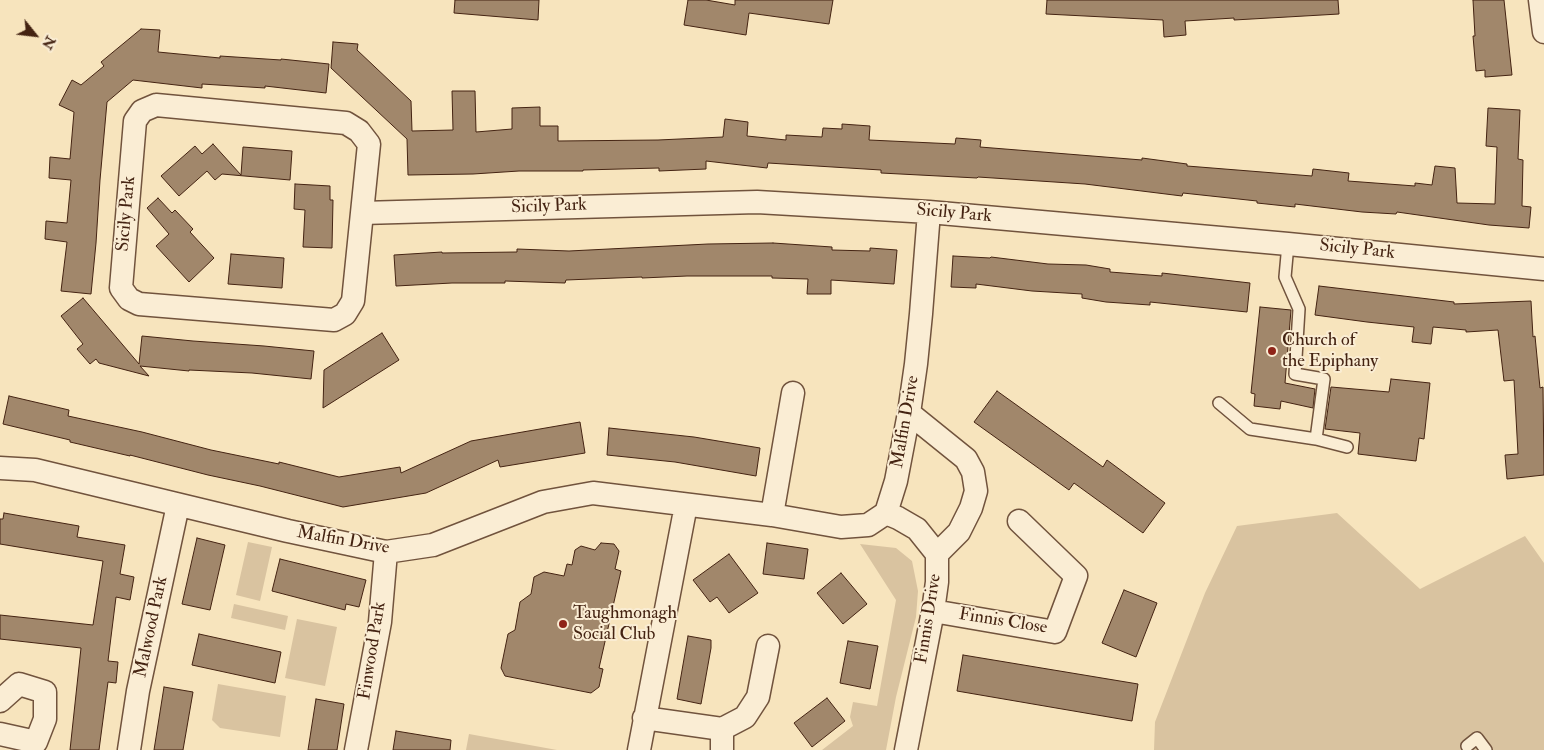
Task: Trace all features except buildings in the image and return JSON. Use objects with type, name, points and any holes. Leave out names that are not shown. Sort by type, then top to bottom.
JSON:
[{"type":"street","points":[[1540,0],[1544,32]]},
{"type":"street","name":"Sicily Park","points":[[156,105],[346,123],[359,131],[368,144],[362,213],[353,301],[346,314],[334,320],[139,304],[128,299],[121,288],[135,121],[142,112],[156,105]]},
{"type":"street","name":"Sicily Park","points":[[362,213],[757,202],[929,212],[1288,244],[1544,270]]},
{"type":"street","name":"Malfin Drive","points":[[0,468],[35,470],[288,531],[386,552],[433,545],[543,502],[593,493],[686,506],[772,515],[841,527],[868,525],[886,513],[896,481],[909,413],[922,314],[929,212]]},
{"type":"street","points":[[772,515],[793,393]]},
{"type":"street","points":[[909,413],[966,459],[973,472],[976,491],[971,508],[959,532],[937,554]]},
{"type":"street","name":"Malwood Park","points":[[129,750],[138,691],[178,505]]},
{"type":"street","points":[[639,750],[686,506]]},
{"type":"street","name":"Finnis Drive","points":[[886,513],[917,529],[937,554],[937,582],[933,611],[906,750]]},
{"type":"street","name":"Finnis Close","points":[[933,611],[1055,632],[1076,576],[1019,521]]},
{"type":"street","name":"Finwood Park","points":[[356,750],[380,622],[386,552]]},
{"type":"street","points":[[644,718],[722,740],[745,717],[758,697],[768,646]]},
{"type":"street","points":[[0,701],[19,684],[45,692],[45,719],[36,742],[0,734]]},
{"type":"lane","points":[[1288,244],[1284,277],[1299,309],[1295,374],[1324,379],[1316,439]]},
{"type":"lane","points":[[1219,404],[1250,429],[1316,439],[1347,447]]},
{"type":"lane","points":[[1467,746],[1477,738],[1486,750]]},
{"type":"shaded area","points":[[1337,513],[1420,589],[1525,536],[1544,563],[1544,750],[1154,750],[1155,722],[1205,593],[1237,526]]},
{"type":"shaded area","points":[[248,542],[272,547],[260,601],[236,595]]},
{"type":"shaded area","points":[[860,544],[896,548],[912,561],[918,591],[916,617],[896,697],[886,750],[822,750],[853,726],[850,717],[853,702],[877,706],[896,600]]},
{"type":"shaded area","points":[[234,604],[288,616],[285,630],[231,618]]},
{"type":"shaded area","points":[[297,619],[337,627],[325,686],[285,678]]},
{"type":"shaded area","points":[[218,684],[286,696],[280,737],[220,728],[212,720]]},
{"type":"shaded area","points":[[469,734],[557,750],[466,750]]},
{"type":"place","name":"Church of the Epiphany","points":[[1272,351]]},
{"type":"place","name":"Taughmonagh Social Club","points":[[563,624]]}]
